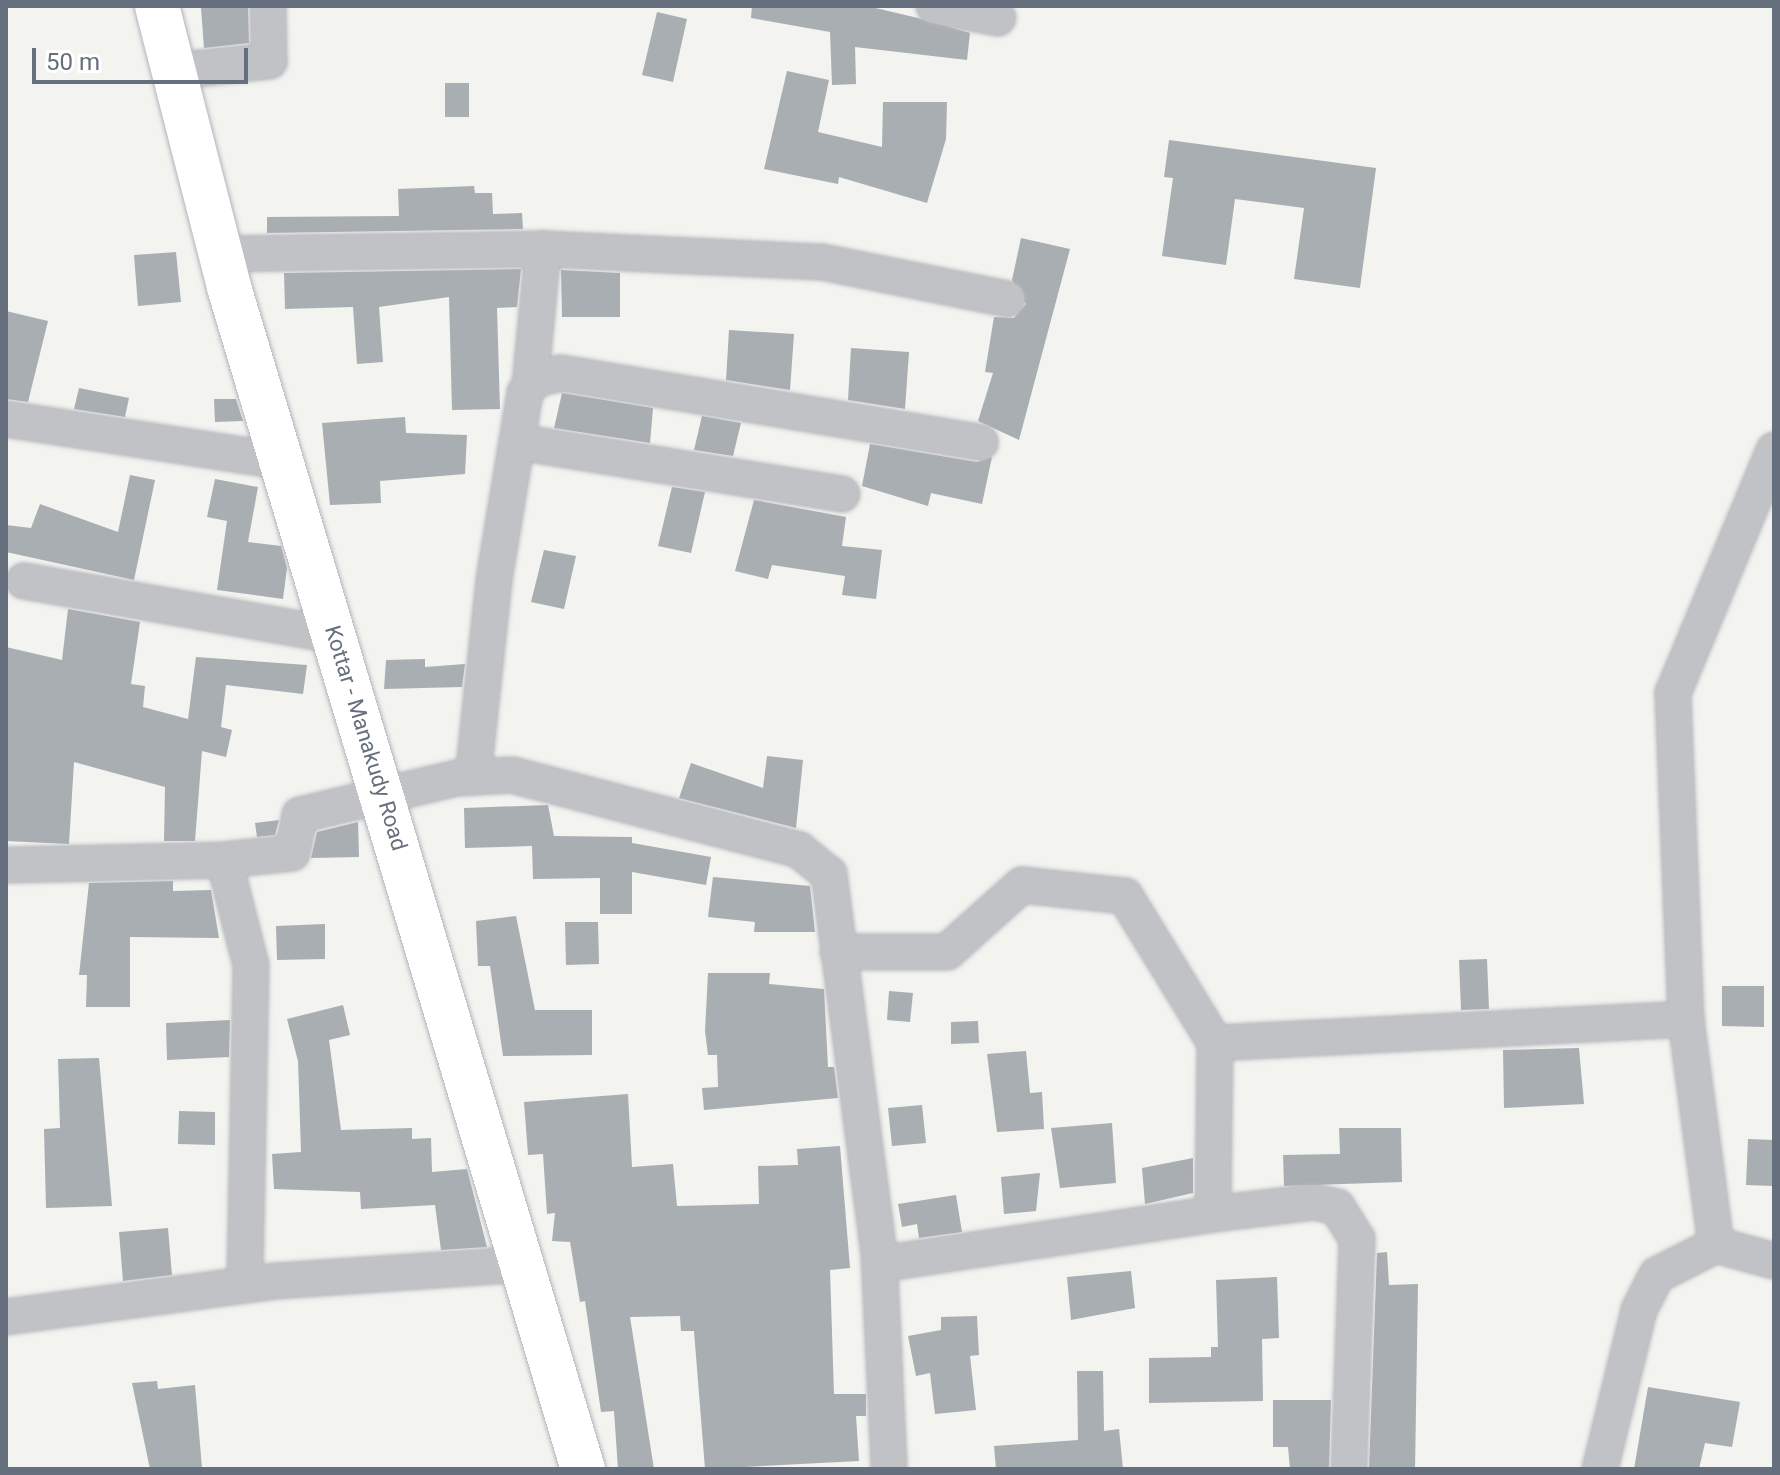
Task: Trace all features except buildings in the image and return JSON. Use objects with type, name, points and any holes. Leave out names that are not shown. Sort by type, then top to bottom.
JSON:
[{"type":"main road","name":"Kottar - Manakudy Road","points":[[157,6],[221,254],[281,461],[525,1264],[583,1469]]},
{"type":"street","points":[[174,71],[269,61],[268,6]]},
{"type":"street","points":[[934,6],[998,18]]},
{"type":"street","points":[[221,254],[543,249],[822,262],[1007,299]]},
{"type":"street","points":[[473,777],[517,442],[530,385],[543,249]]},
{"type":"street","points":[[530,385],[561,373],[980,442]]},
{"type":"street","points":[[6,419],[281,461]]},
{"type":"street","points":[[517,442],[842,494]]},
{"type":"street","points":[[1716,1245],[1686,1019],[1673,693],[1774,450]]},
{"type":"street","points":[[24,581],[335,635]]},
{"type":"street","points":[[6,865],[224,860],[292,853],[300,815],[473,777],[512,775],[799,850],[829,874],[880,1264],[889,1469]]},
{"type":"street","points":[[224,860],[251,965],[245,1285]]},
{"type":"street","points":[[838,952],[947,952],[1022,885],[1125,896],[1215,1043],[1213,1214]]},
{"type":"street","points":[[1215,1043],[1686,1019]]},
{"type":"street","points":[[880,1264],[1213,1214],[1315,1202],[1337,1207],[1352,1221],[1349,1469]]},
{"type":"street","points":[[1600,1469],[1639,1310],[1657,1275],[1716,1245],[1774,1261]]},
{"type":"street","points":[[6,1317],[245,1285],[525,1264]]}]
